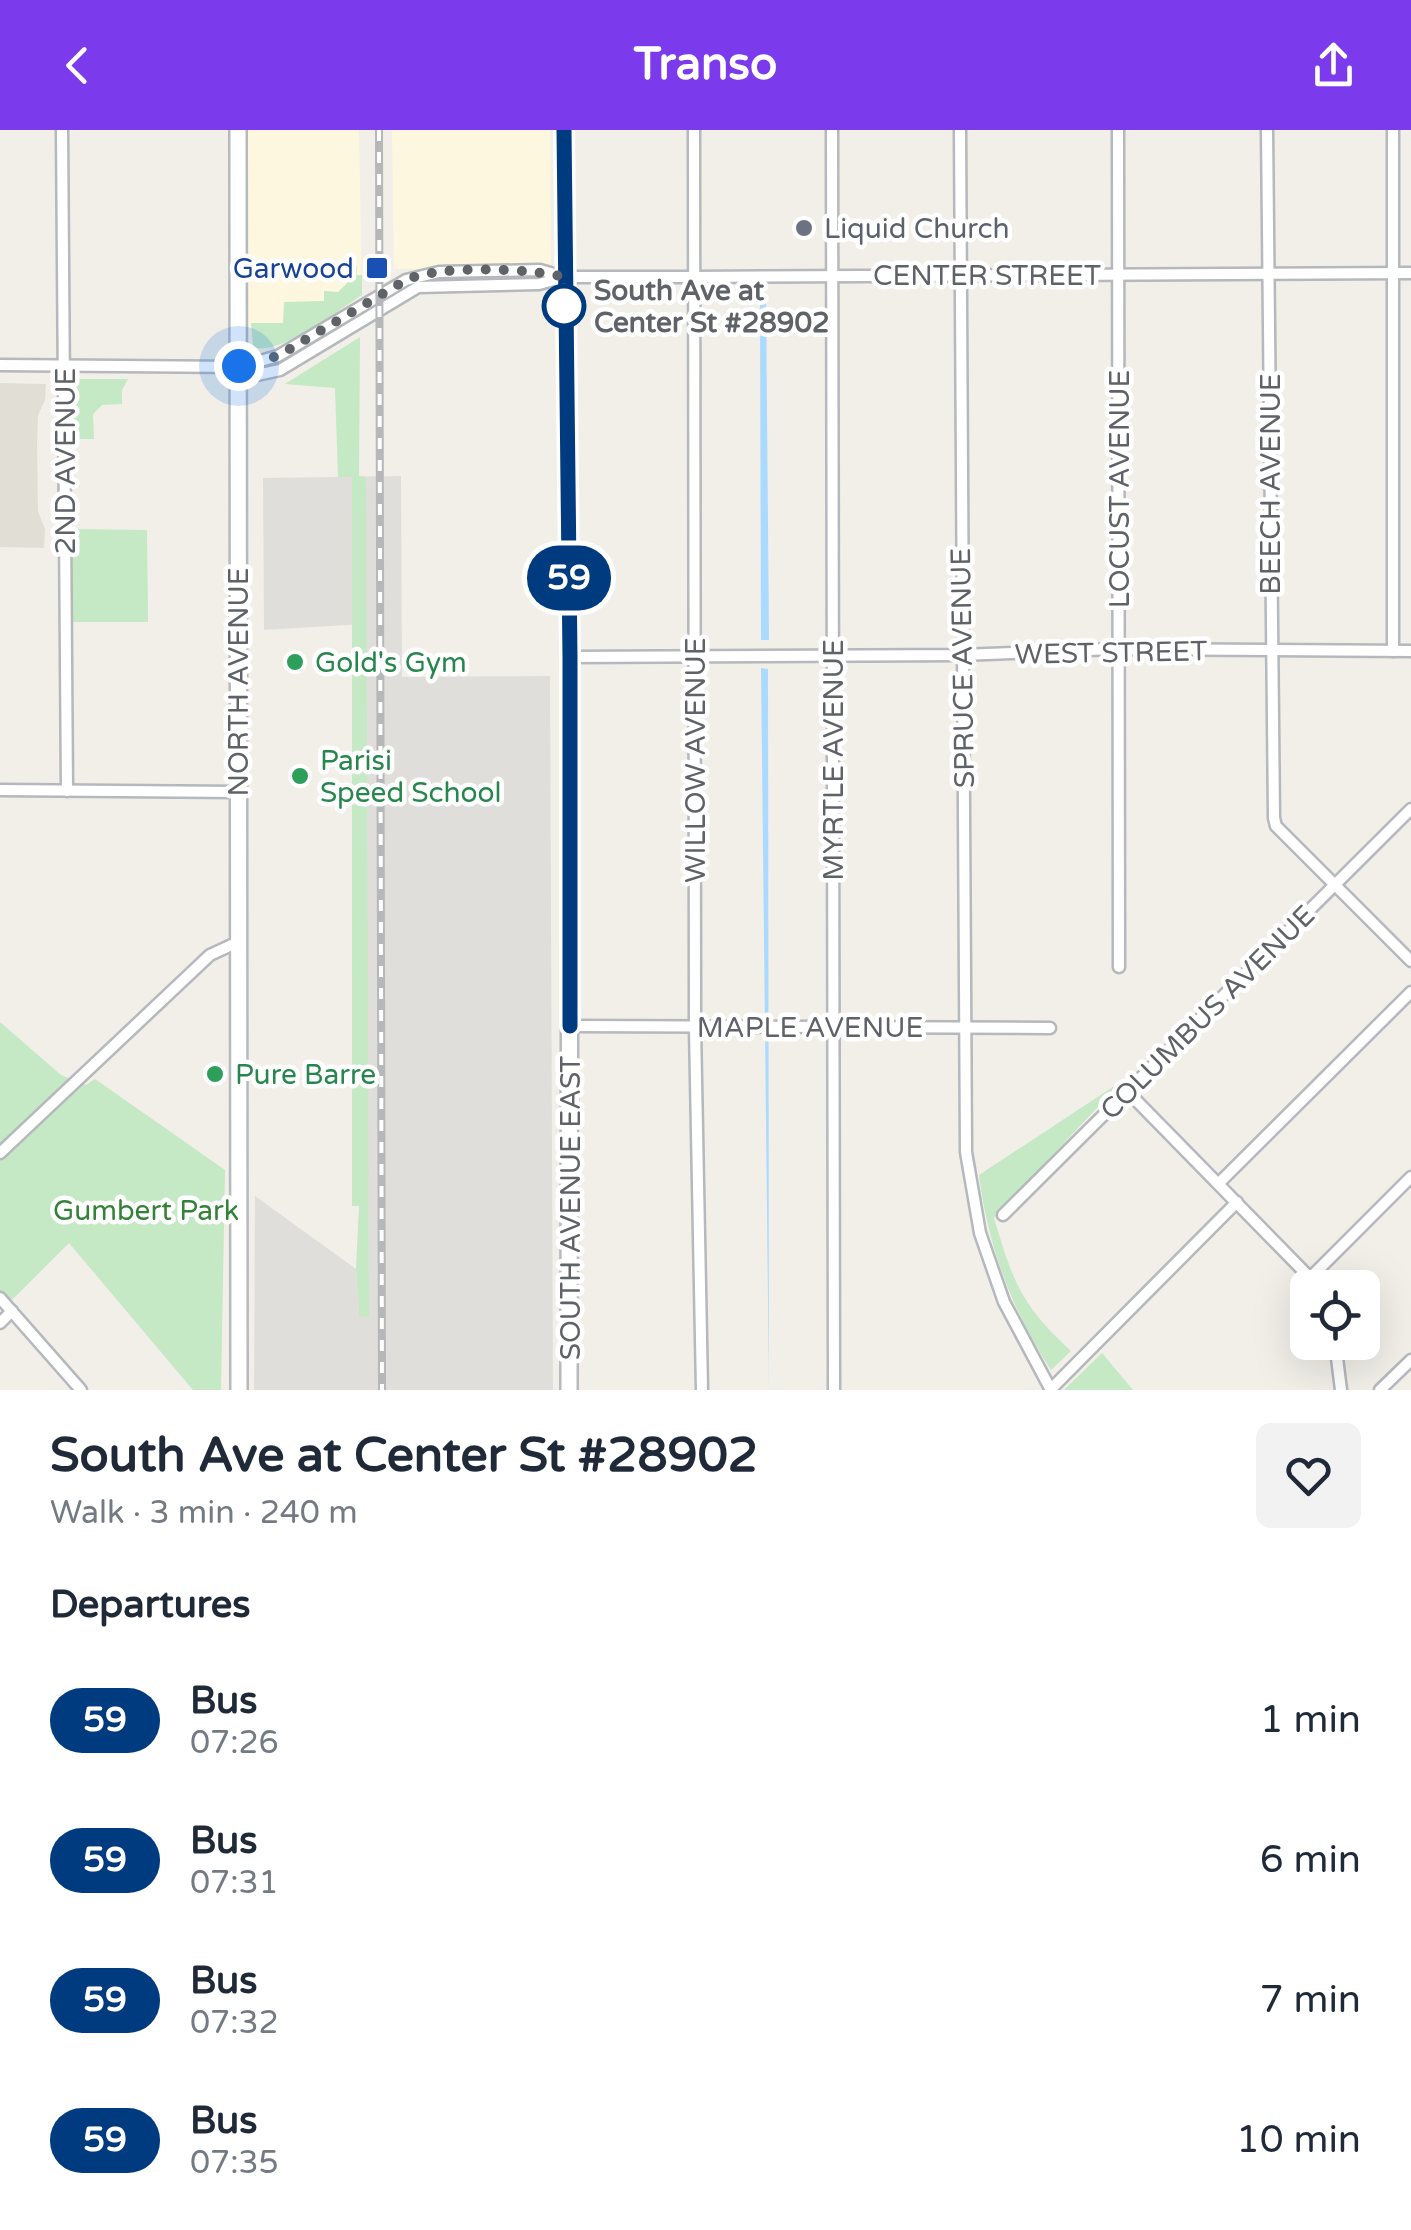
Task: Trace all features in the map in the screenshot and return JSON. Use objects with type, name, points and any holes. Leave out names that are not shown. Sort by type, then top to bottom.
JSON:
[{"type":"main road","name":"NORTH AVENUE","points":[[238,130],[240,1390]]},
{"type":"main road","name":"SOUTH AVENUE EAST","points":[[564,130],[570,657],[569,1390]]},
{"type":"street","name":"2ND AVENUE","points":[[62,130],[67,791]]},
{"type":"street","name":"WILLOW AVENUE","points":[[694,130],[695,1028],[702,1390]]},
{"type":"street","name":"MYRTLE AVENUE","points":[[832,130],[834,1390]]},
{"type":"street","name":"SPRUCE AVENUE","points":[[960,130],[966,1152],[980,1233],[1004,1302],[1050,1390]]},
{"type":"street","name":"LOCUST AVENUE","points":[[1118,130],[1120,967]]},
{"type":"street","name":"BEECH AVENUE","points":[[1268,130],[1274,818],[1284,834],[1335,885]]},
{"type":"street","points":[[1393,130],[1393,651]]},
{"type":"street","name":"CENTER STREET","points":[[0,365],[239,366],[257,375],[280,370],[418,287],[539,284],[564,277],[1411,273]]},
{"type":"street","name":"WEST STREET","points":[[570,657],[962,655],[1119,649],[1411,651]]},
{"type":"street","points":[[0,790],[238,792]]},
{"type":"street","name":"COLUMBUS AVENUE","points":[[1003,1215],[1411,809]]},
{"type":"street","points":[[1335,885],[1411,962]]},
{"type":"street","points":[[0,1153],[210,955],[238,942]]},
{"type":"street","points":[[1218,1183],[1411,992]]},
{"type":"street","name":"MAPLE AVENUE","points":[[570,1026],[1050,1028]]},
{"type":"street","points":[[1126,1090],[1306,1270]]},
{"type":"street","points":[[1318,1270],[1411,1176]]},
{"type":"street","points":[[1050,1390],[1237,1202]]},
{"type":"street","points":[[0,1298],[81,1390]]},
{"type":"street","points":[[0,1323],[12,1311]]},
{"type":"street","points":[[1337,1360],[1341,1390]]},
{"type":"street","points":[[1380,1390],[1411,1360]]},
{"type":"shaded area","points":[[248,130],[359,130],[362,295],[249,360]]},
{"type":"shaded area","points":[[392,130],[550,130],[551,268],[394,269]]},
{"type":"shaded area","points":[[0,383],[46,384],[45,400],[38,415],[37,445],[38,512],[45,529],[44,548],[0,547]]},
{"type":"shaded area","points":[[401,476],[402,677],[550,676],[553,1390],[254,1390],[255,1196],[356,1269],[359,1315],[369,1316],[364,624],[264,630],[263,478]]},
{"type":"green space","points":[[348,266],[357,266],[357,275],[362,275],[362,295],[293,339],[264,348],[253,347],[251,323],[283,323],[284,302],[324,301],[324,291],[338,292],[348,282]]},
{"type":"green space","points":[[360,337],[359,476],[366,477],[369,1317],[359,1316],[359,1206],[352,1206],[352,477],[338,477],[335,388],[285,384]]},
{"type":"green space","points":[[128,379],[122,390],[122,404],[102,405],[93,414],[94,439],[68,439],[69,382]]},
{"type":"green space","points":[[70,529],[147,530],[148,622],[70,622]]},
{"type":"green space","name":"Gumbert Park","points":[[0,1022],[61,1075],[86,1085],[95,1079],[225,1170],[221,1390],[193,1390],[69,1243],[8,1304],[0,1296]]},
{"type":"green space","points":[[1122,1081],[994,1218],[1021,1291],[1041,1320],[1071,1351],[1051,1370],[1004,1277],[979,1175]]},
{"type":"green space","points":[[1102,1353],[1133,1390],[1064,1390]]},
{"type":"water","points":[[760,296],[766,297],[769,640],[761,640]]},
{"type":"water","points":[[761,668],[768,669],[769,1390]]},
{"type":"railway","points":[[379,130],[382,1390]]},
{"type":"bus line","name":"59","points":[[564,130],[570,1026]]},
{"type":"place","name":"Liquid Church","points":[[804,228]]},
{"type":"place","name":"Garwood","points":[[377,268]]},
{"type":"place","name":"South Ave at Center St #28902","points":[[564,306]]},
{"type":"place","name":"Gold's Gym","points":[[295,662]]},
{"type":"place","name":"Parisi Speed School","points":[[300,776]]},
{"type":"place","name":"Pure Barre","points":[[215,1074]]},
{"type":"route","points":[[239,366],[278,356],[414,276],[451,271],[540,270],[564,277],[564,306]]}]
